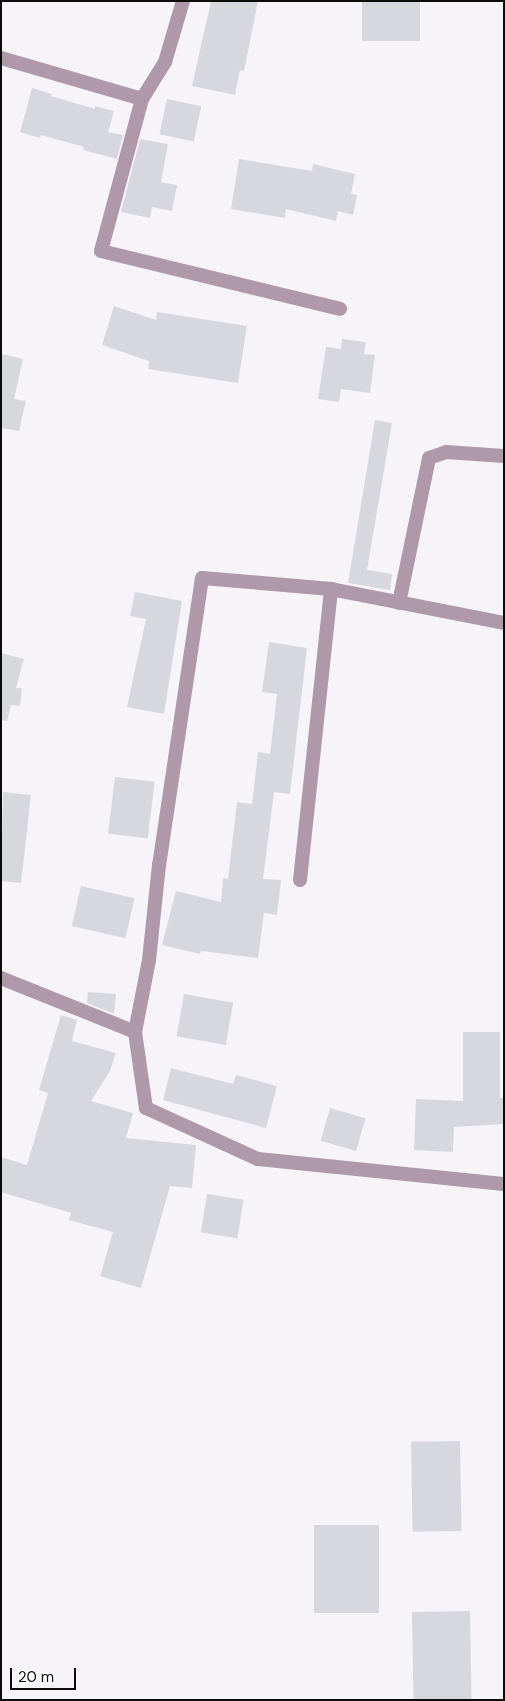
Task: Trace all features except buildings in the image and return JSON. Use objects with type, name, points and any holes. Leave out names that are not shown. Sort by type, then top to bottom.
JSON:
[{"type":"street","points":[[183,1],[165,62],[142,99],[101,251],[340,309]]},
{"type":"street","points":[[1,58],[142,99]]},
{"type":"street","points":[[399,603],[429,458],[446,452],[504,456]]},
{"type":"street","points":[[504,623],[436,608],[399,603],[331,589],[202,578],[160,865],[149,960],[135,1032],[146,1108],[258,1159],[504,1184]]},
{"type":"street","points":[[300,880],[331,589]]},
{"type":"street","points":[[1,978],[135,1032]]}]
